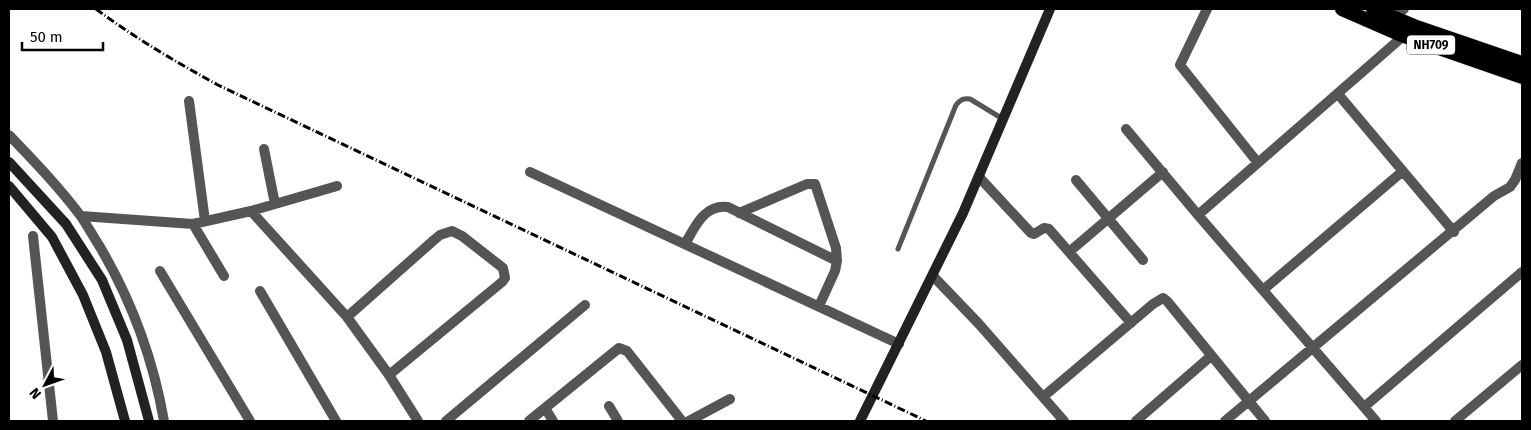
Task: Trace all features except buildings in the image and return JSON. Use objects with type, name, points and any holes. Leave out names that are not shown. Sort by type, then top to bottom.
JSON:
[{"type":"highway","name":"NH709","points":[[1342,9],[1409,31],[1522,63]]},
{"type":"highway","name":"NH709","points":[[1373,9],[1399,13],[1409,31],[1522,77]]},
{"type":"main road","points":[[860,421],[963,214],[1050,9]]},
{"type":"main road","points":[[9,162],[66,224],[102,280],[127,340],[149,421]]},
{"type":"main road","points":[[9,186],[52,237],[83,295],[106,352],[125,421]]},
{"type":"street","points":[[1207,9],[1180,65],[1258,163]]},
{"type":"street","points":[[1198,215],[1409,31]]},
{"type":"street","points":[[1338,94],[1454,232]]},
{"type":"street","points":[[189,101],[205,221]]},
{"type":"street","points":[[1126,129],[1376,421]]},
{"type":"street","points":[[9,135],[53,182],[81,216],[110,265],[134,312],[150,358],[164,421]]},
{"type":"street","points":[[264,149],[275,204]]},
{"type":"street","points":[[1225,421],[1454,232],[1494,196],[1510,187],[1522,163]]},
{"type":"street","points":[[1263,290],[1403,171]]},
{"type":"street","points":[[530,172],[899,344]]},
{"type":"street","points":[[1069,252],[1163,172]]},
{"type":"street","points":[[978,177],[1028,230],[1034,234],[1044,228],[1049,229],[1131,323]]},
{"type":"street","points":[[1076,180],[1143,260]]},
{"type":"street","points":[[739,213],[807,184],[815,184],[818,188],[836,248],[837,261],[835,271],[819,306]]},
{"type":"street","points":[[81,216],[193,224],[251,212],[337,186]]},
{"type":"street","points":[[685,244],[703,214],[720,206],[728,207],[837,261]]},
{"type":"street","points":[[251,212],[347,316],[418,421]]},
{"type":"street","points":[[193,224],[224,276]]},
{"type":"street","points":[[347,316],[434,240],[446,232],[452,231],[462,236],[503,268],[505,278],[502,282],[389,376]]},
{"type":"street","points":[[33,236],[53,421]]},
{"type":"street","points":[[160,271],[250,421]]},
{"type":"street","points":[[1364,407],[1522,272]]},
{"type":"street","points":[[933,276],[979,324],[1064,421]]},
{"type":"street","points":[[260,291],[336,421]]},
{"type":"street","points":[[1043,397],[1158,300],[1163,298],[1265,421]]},
{"type":"street","points":[[446,421],[585,306]]},
{"type":"street","points":[[529,421],[615,350],[623,348],[682,421]]},
{"type":"street","points":[[1136,421],[1211,356]]},
{"type":"street","points":[[1455,421],[1522,365]]},
{"type":"street","points":[[695,420],[730,399]]},
{"type":"street","points":[[609,406],[618,421]]},
{"type":"street","points":[[545,408],[553,421]]},
{"type":"lane","points":[[898,249],[956,105],[960,100],[970,99],[1003,119]]},
{"type":"railway","points":[[96,9],[156,49],[218,85],[926,421]]}]
